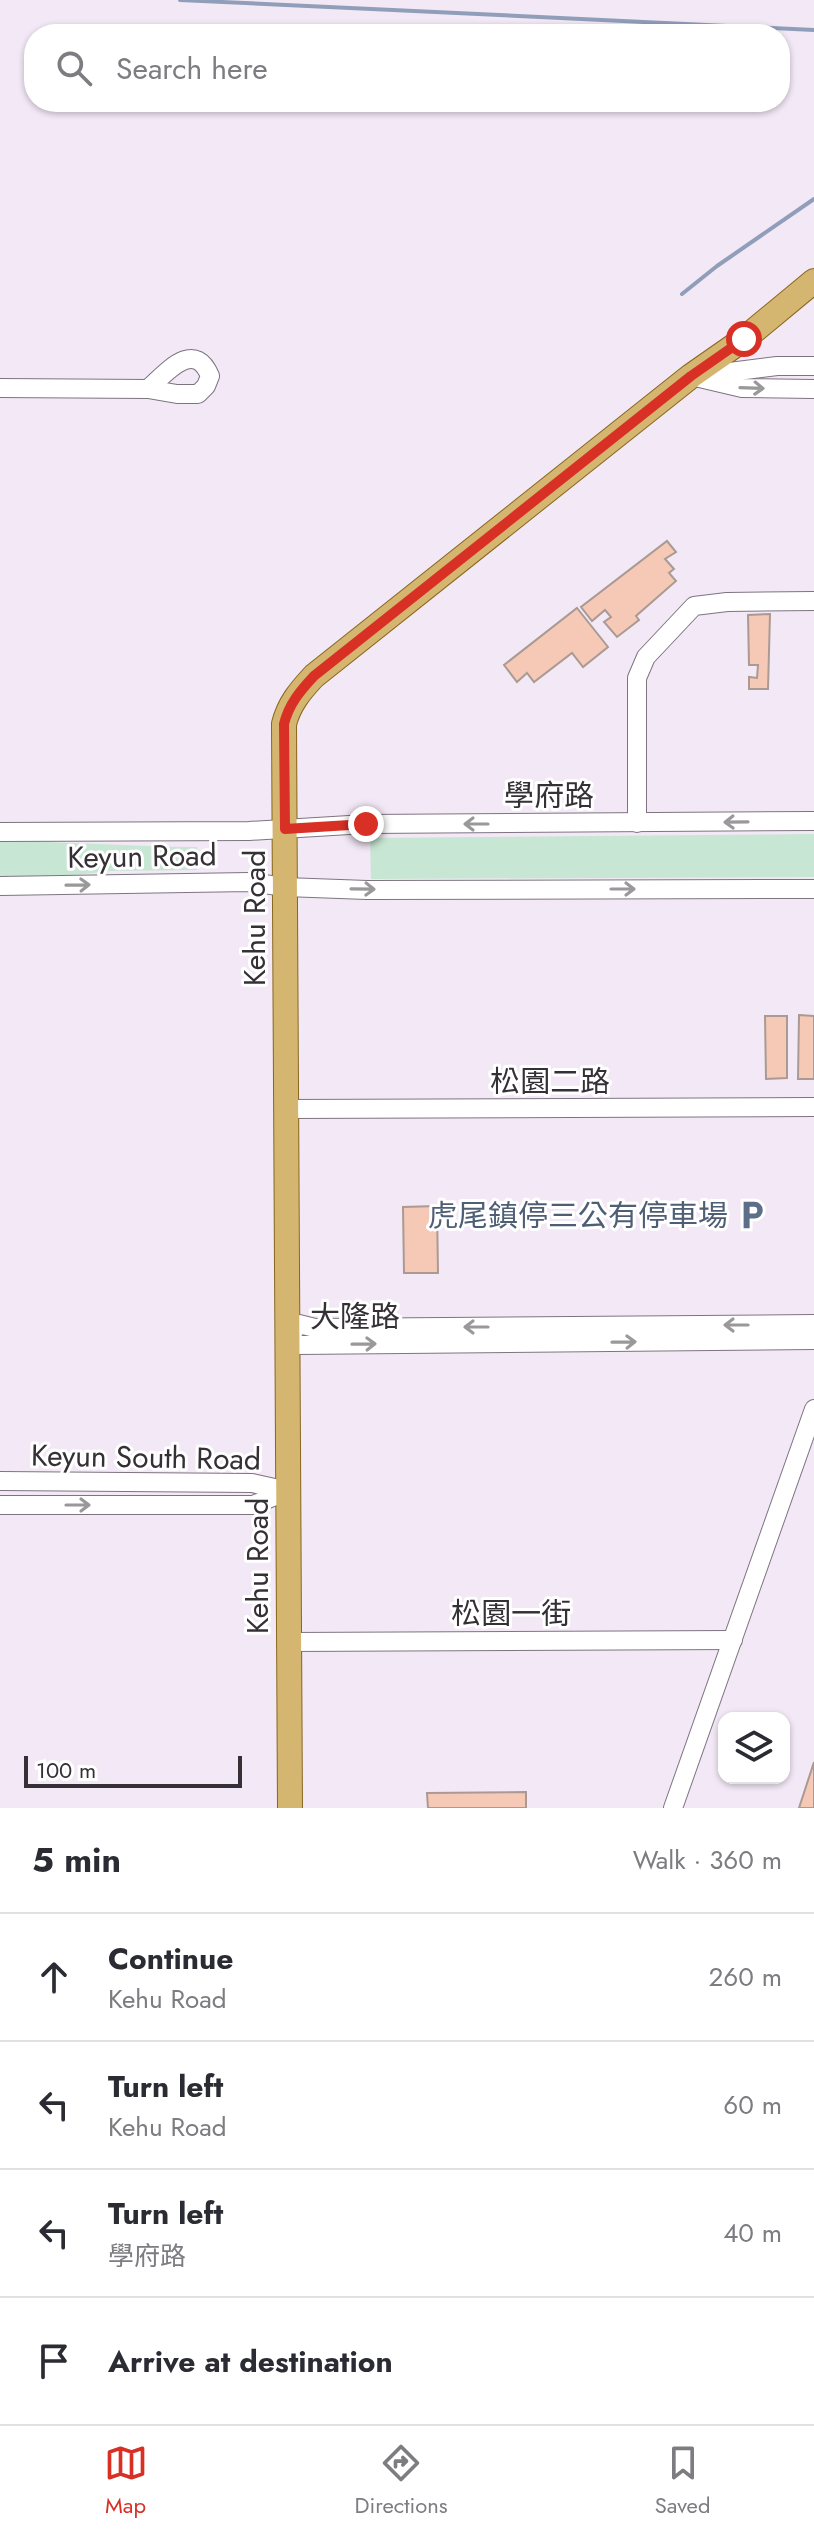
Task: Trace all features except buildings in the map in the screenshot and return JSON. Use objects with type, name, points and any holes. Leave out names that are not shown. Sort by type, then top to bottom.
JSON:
[{"type":"main road","name":"Kehu Road","points":[[290,1808],[284,724],[287,710],[305,686],[814,281]]},
{"type":"street","points":[[691,376],[777,366],[814,366]]},
{"type":"street","points":[[691,376],[742,388],[814,389]]},
{"type":"street","points":[[0,388],[148,389]]},
{"type":"street","points":[[637,823],[637,678],[646,657],[694,606],[727,602],[814,601]]},
{"type":"street","name":"學府路","points":[[285,829],[366,824],[814,821]]},
{"type":"street","name":"Keyun Road","points":[[0,832],[285,829]]},
{"type":"street","name":"Keyun Road","points":[[0,886],[249,882],[285,887]]},
{"type":"street","points":[[285,887],[367,890],[814,889]]},
{"type":"street","name":"松園二路","points":[[286,1109],[814,1107]]},
{"type":"street","name":"大隆路","points":[[814,1324],[330,1328],[299,1324],[288,1339],[297,1345],[814,1340]]},
{"type":"street","points":[[673,1808],[814,1409]]},
{"type":"street","name":"Keyun South Road","points":[[0,1481],[252,1483],[288,1491]]},
{"type":"street","name":"Keyun South Road","points":[[0,1505],[253,1505],[288,1491]]},
{"type":"street","name":"松園一街","points":[[289,1642],[733,1640]]},
{"type":"green space","points":[[814,834],[814,877],[371,879],[370,838]]},
{"type":"green space","points":[[0,841],[197,847],[197,870],[0,877]]},
{"type":"waterway","points":[[180,0],[687,24]]},
{"type":"waterway","points":[[790,29],[814,30]]},
{"type":"waterway","points":[[682,294],[814,199]]},
{"type":"place","name":"虎尾鎮停三公有停車場","points":[[752,1215]]},
{"type":"route","points":[[366,824],[285,829],[284,724],[287,710],[297,695],[314,676],[691,376],[744,339]]}]
